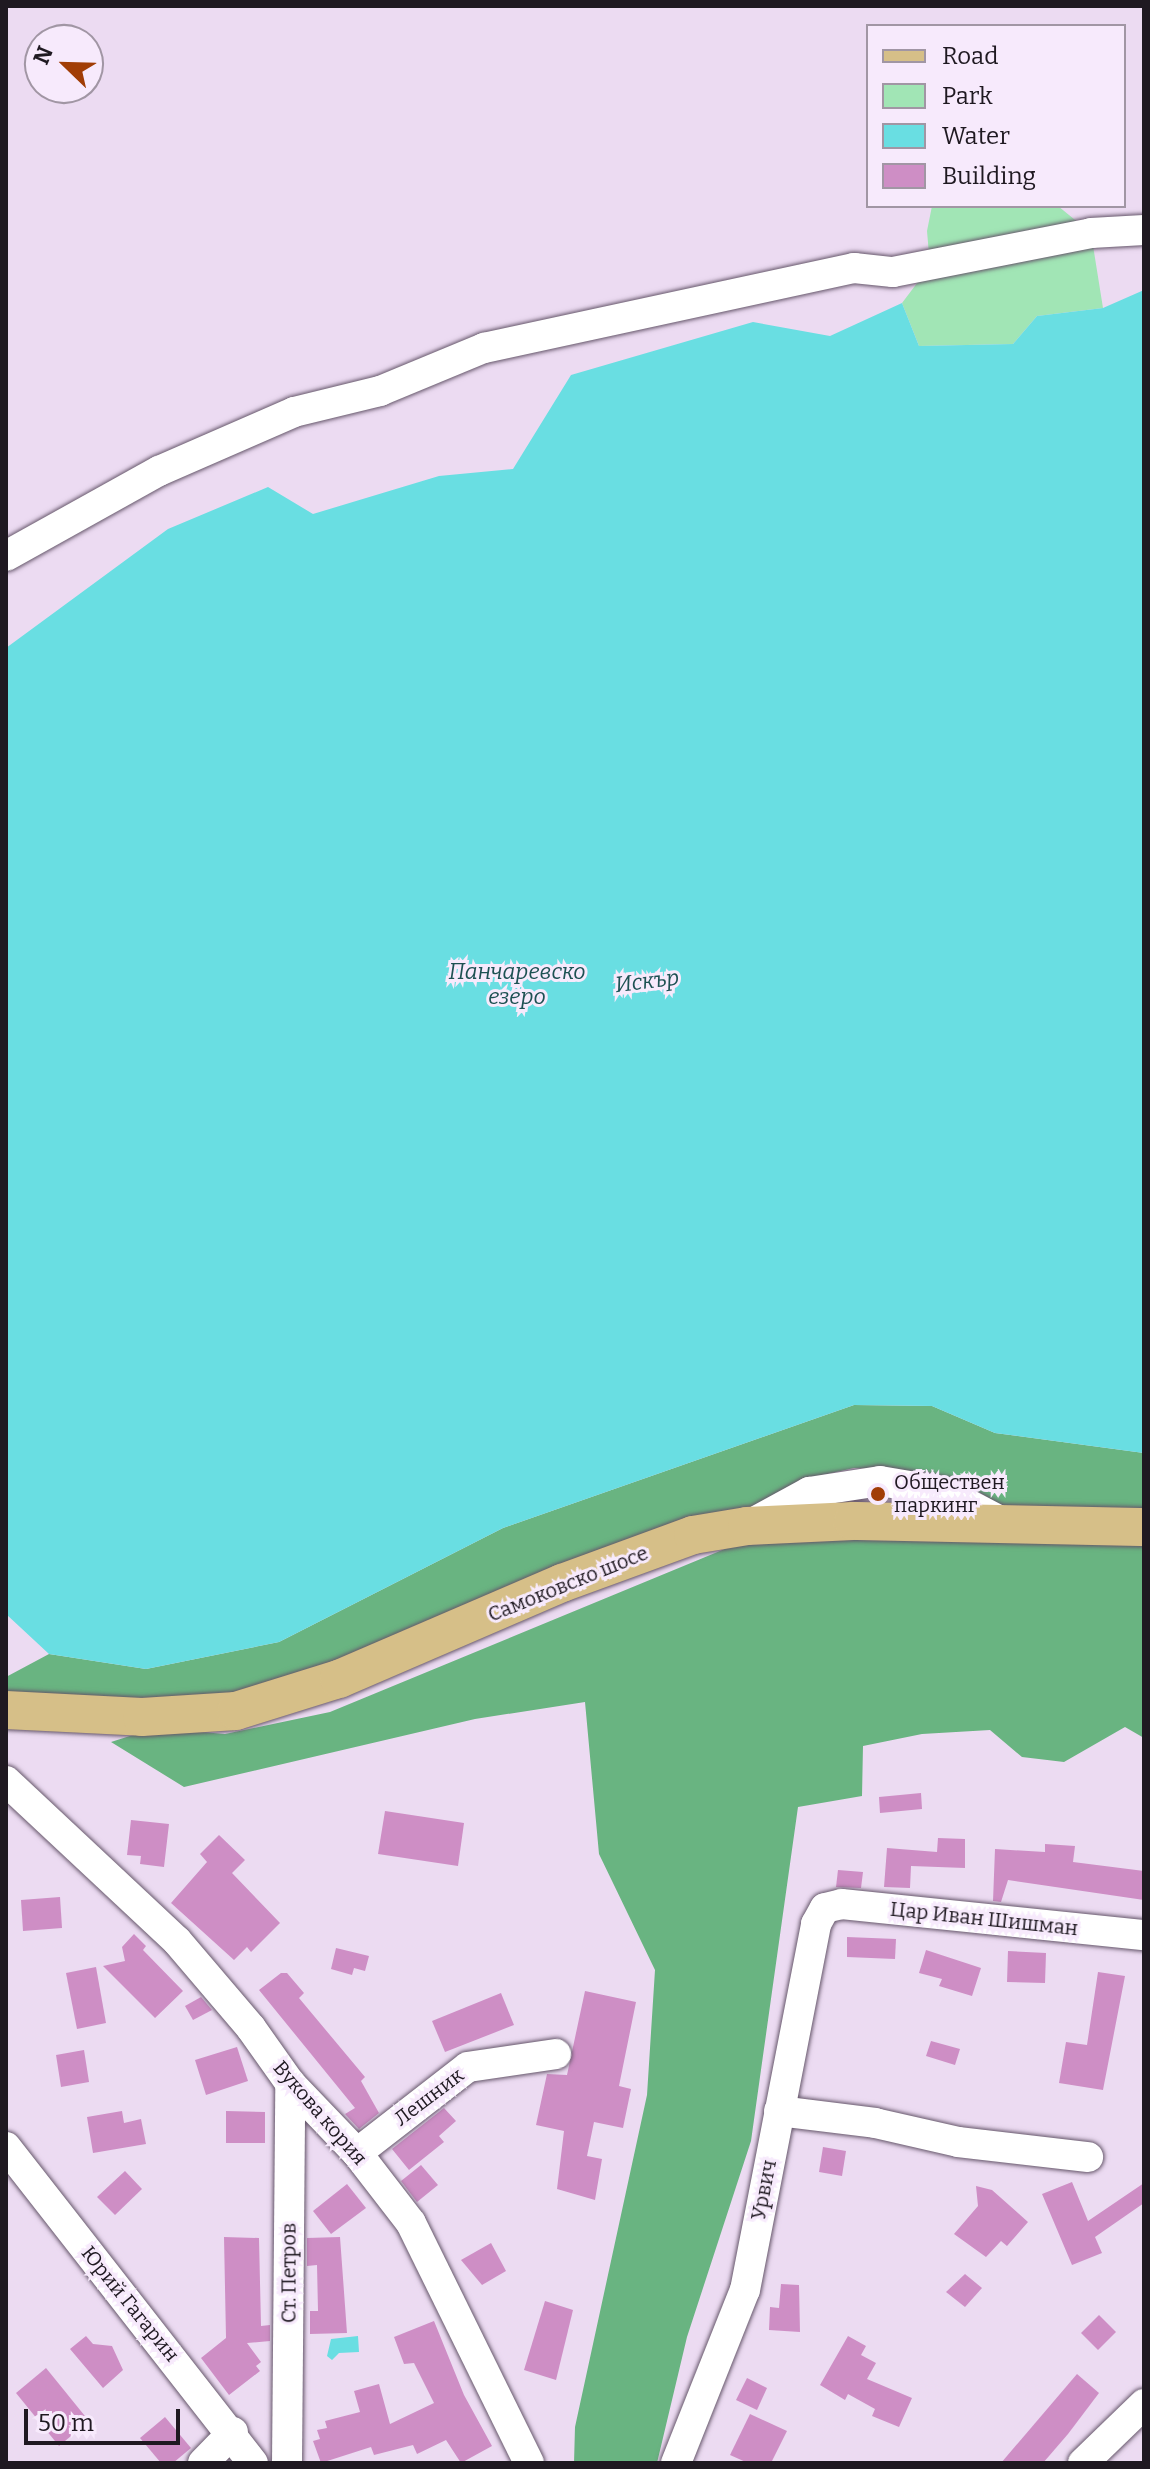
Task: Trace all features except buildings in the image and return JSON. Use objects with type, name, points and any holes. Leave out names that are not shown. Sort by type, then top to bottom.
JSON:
[{"type":"main road","name":"Самоковско шосе","points":[[6,1710],[142,1717],[236,1711],[339,1679],[562,1583],[678,1541],[747,1526],[1004,1523],[1144,1527]]},
{"type":"street","points":[[6,556],[159,471],[294,412],[380,391],[484,348],[854,268],[893,272],[1091,233],[1144,230]]},
{"type":"street","name":"Вукова кория","points":[[6,1781],[177,1941],[251,2028],[290,2083],[357,2153],[411,2223],[529,2463]]},
{"type":"street","name":"Цар Иван Шишман","points":[[825,1908],[842,1904],[1144,1935]]},
{"type":"street","name":"Урвич","points":[[676,2463],[745,2290],[816,1924],[825,1908]]},
{"type":"street","name":"Лешник","points":[[357,2153],[468,2067],[556,2054]]},
{"type":"street","name":"Ст. Петров","points":[[287,2463],[290,2083]]},
{"type":"street","points":[[779,2111],[875,2123],[958,2142],[1088,2157]]},
{"type":"street","name":"Юрий Гагарин","points":[[10,2161],[233,2432],[253,2463]]},
{"type":"street","points":[[1083,2463],[1144,2404]]},
{"type":"street","points":[[203,2463],[233,2432]]},
{"type":"green space","points":[[932,208],[1060,208],[1091,233],[1103,308],[1037,316],[1013,344],[919,346],[902,303],[930,266],[927,231]]},
{"type":"shaded area","points":[[854,1405],[932,1406],[995,1433],[1144,1453],[1144,1523],[1012,1512],[972,1488],[927,1472],[854,1468],[805,1479],[742,1512],[277,1688],[138,1705],[6,1695],[6,1677],[49,1654],[146,1669],[279,1642],[503,1528]]},
{"type":"shaded area","points":[[920,1534],[1144,1540],[1144,1738],[1125,1727],[1064,1762],[1022,1757],[990,1730],[922,1734],[863,1746],[862,1796],[798,1807],[751,2141],[687,2337],[657,2463],[574,2463],[575,2427],[647,2095],[655,1970],[599,1854],[585,1702],[475,1719],[184,1787],[111,1742],[155,1728],[225,1734],[330,1712],[732,1546]]},
{"type":"water","name":"Панчаревско езеро","points":[[1144,290],[1144,1453],[995,1433],[932,1406],[854,1405],[503,1528],[279,1642],[146,1669],[49,1654],[6,1614],[6,648],[168,529],[268,487],[313,514],[439,476],[513,469],[571,375],[753,322],[830,336],[902,303],[919,346],[1013,344],[1037,316],[1103,308]]},
{"type":"water","points":[[358,2336],[359,2352],[339,2353],[332,2360],[327,2356],[331,2339]]},
{"type":"place","name":"Обществен паркинг","points":[[878,1494]]},
{"type":"water label","name":"Искър","points":[[647,981]]}]
